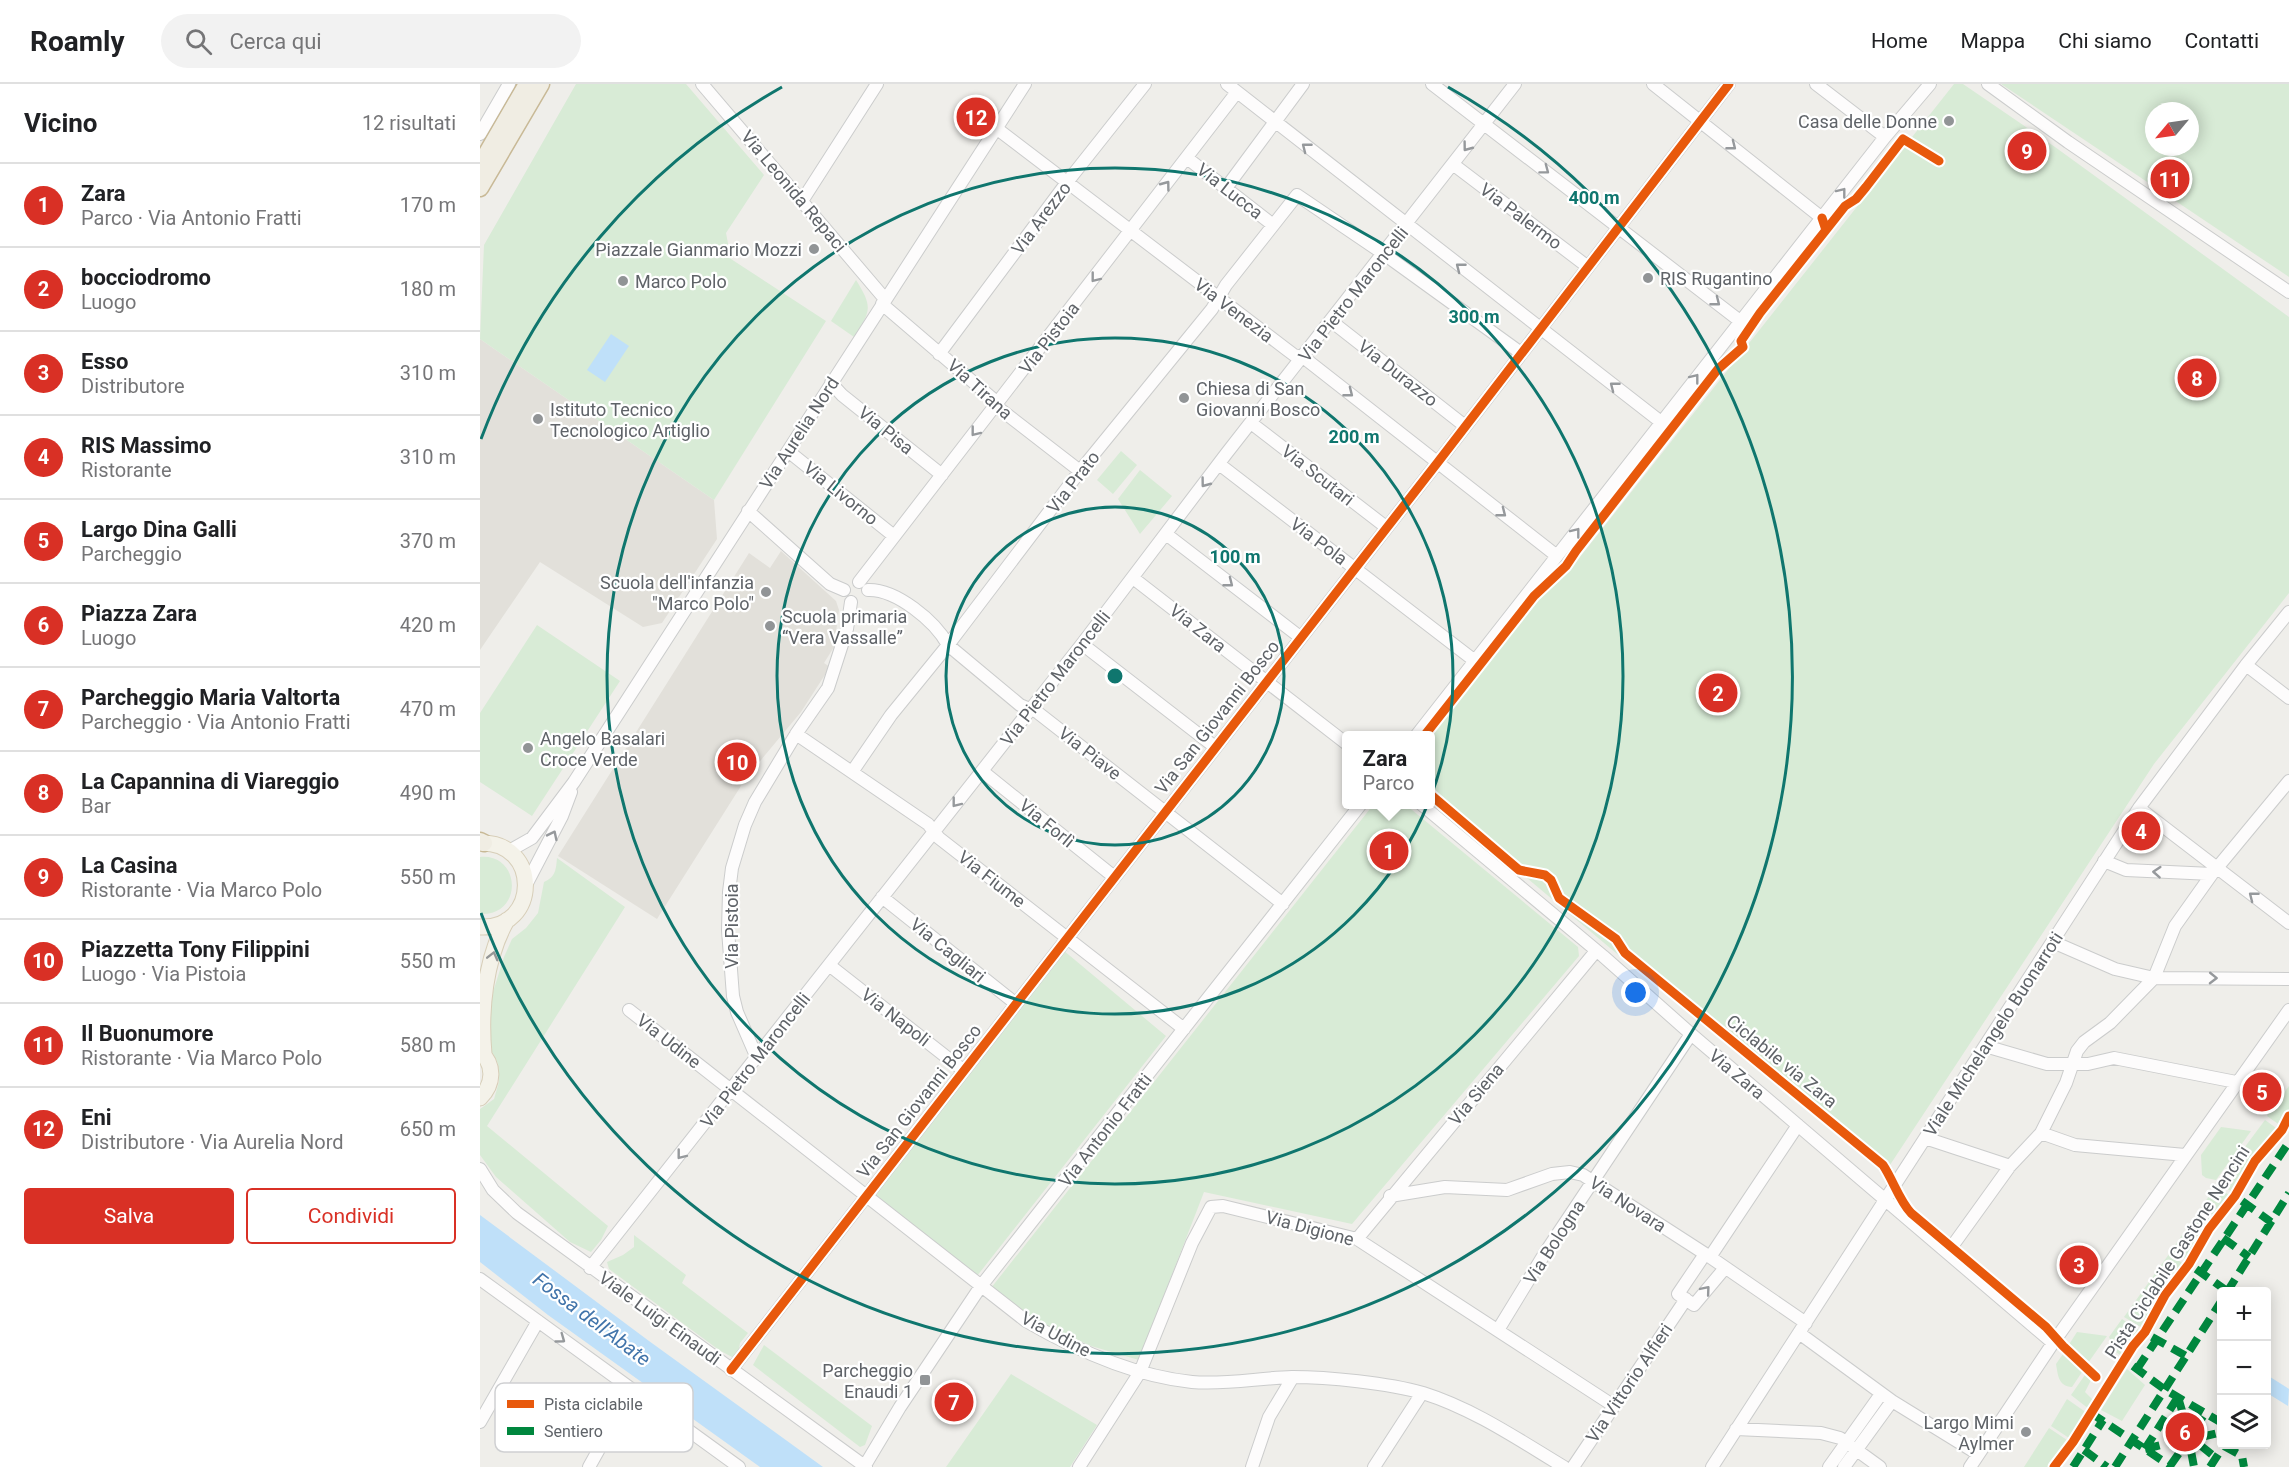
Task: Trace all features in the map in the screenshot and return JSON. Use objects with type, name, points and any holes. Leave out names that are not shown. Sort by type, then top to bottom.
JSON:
[{"type":"highway","points":[[480,165],[527,84]]},
{"type":"highway","points":[[480,188],[541,84]]},
{"type":"main road","points":[[480,1098],[491,1079],[490,1066],[482,1053],[480,1024],[483,1000],[495,948],[507,920],[521,905],[526,885],[520,864],[509,851],[497,845],[481,843]]},
{"type":"main road","points":[[480,927],[496,925],[507,920]]},
{"type":"street","points":[[480,134],[509,84]]},
{"type":"street","name":"Via Leonida Repaci","points":[[702,84],[884,302]]},
{"type":"street","points":[[802,201],[878,84]]},
{"type":"street","name":"Via Aurelia Nord","points":[[509,851],[532,838],[574,782],[1024,84]]},
{"type":"street","name":"Via Arezzo","points":[[939,354],[1143,84]]},
{"type":"street","points":[[1227,84],[1661,422]]},
{"type":"street","points":[[1226,188],[1303,84]]},
{"type":"street","points":[[1432,84],[1740,321]]},
{"type":"street","name":"Via Pietro Maroncelli","points":[[590,1268],[757,1058],[1030,707],[1082,644],[1515,84]]},
{"type":"street","points":[[1653,84],[1822,218]]},
{"type":"street","name":"Via San Giovanni Bosco","points":[[731,1370],[1113,876],[1438,462],[1729,84]]},
{"type":"street","points":[[1816,84],[1885,137]]},
{"type":"street","points":[[1419,731],[1885,137],[1930,84]]},
{"type":"street","points":[[1988,84],[2078,149],[2289,292]]},
{"type":"street","name":"Via Pistoia","points":[[863,586],[894,536],[1237,92]]},
{"type":"street","name":"Via Venezia","points":[[996,128],[1294,356],[1303,357],[1557,556]]},
{"type":"street","name":"Via Lucca","points":[[1187,158],[1273,225]]},
{"type":"street","name":"Via Palermo","points":[[1454,165],[1588,267]]},
{"type":"street","name":"Via Prato","points":[[852,772],[891,715],[948,645],[1080,471],[1219,299],[1222,290],[1297,195],[1384,254]]},
{"type":"street","points":[[1384,254],[1521,353]]},
{"type":"street","name":"Via Tirana","points":[[884,302],[939,354],[993,399],[996,406],[1080,471]]},
{"type":"street","name":"Via Durazzo","points":[[1331,321],[1465,426]]},
{"type":"street","name":"Via Pisa","points":[[831,383],[842,395],[942,475]]},
{"type":"street","name":"Via Scutari","points":[[1251,423],[1386,527]]},
{"type":"street","name":"Via Livorno","points":[[788,451],[894,536]]},
{"type":"street","name":"Via Pola","points":[[1219,464],[1475,661]]},
{"type":"street","points":[[748,511],[830,584],[844,590]]},
{"type":"street","points":[[1167,534],[1300,637]]},
{"type":"street","name":"Via Zara","points":[[1133,578],[1342,740]]},
{"type":"street","points":[[851,584],[863,586],[862,598],[851,602],[846,599],[844,590],[851,584]]},
{"type":"street","name":"Via Piave","points":[[863,586],[893,595],[933,626],[948,645],[1020,705],[1030,707],[1283,904]]},
{"type":"street","name":"Via Pistoia","points":[[757,1058],[737,1012],[733,996],[728,944],[729,884],[736,851],[750,811],[796,734],[828,688],[847,630],[851,602]]},
{"type":"street","name":"Viale Michelangelo Buonarroti","points":[[1712,1467],[2139,808],[2246,664],[2289,612]]},
{"type":"street","points":[[1082,644],[1215,747]]},
{"type":"street","points":[[2246,664],[2289,698]]},
{"type":"street","name":"Via Fiume","points":[[796,734],[928,824],[933,832],[1184,1029]]},
{"type":"street","name":"Via Forlì","points":[[982,771],[1113,876]]},
{"type":"street","points":[[1948,1252],[2010,1166],[2041,1133],[2084,1042],[2110,1023],[2154,978],[2175,926],[2215,872],[2289,781]]},
{"type":"street","name":"Via Aurelia Nord","points":[[526,885],[562,816],[574,782]]},
{"type":"street","points":[[2139,808],[2215,872],[2289,923]]},
{"type":"street","name":"Via Antonio Fratti","points":[[865,1467],[905,1399],[981,1286],[1357,809]]},
{"type":"street","name":"Via Zara","points":[[1427,809],[2053,1343]]},
{"type":"street","points":[[2104,861],[2126,870],[2215,872]]},
{"type":"street","name":"Via Cagliari","points":[[882,897],[1015,1003]]},
{"type":"street","points":[[2054,942],[2115,969],[2154,978],[2289,979]]},
{"type":"street","name":"Via Siena","points":[[1357,1239],[1390,1196],[1596,951]]},
{"type":"street","name":"Via Napoli","points":[[829,965],[963,1070]]},
{"type":"street","name":"Via Udine","points":[[629,1010],[865,1197],[1026,1321],[1041,1330],[1119,1366],[1176,1380],[1212,1383],[1293,1377],[1377,1384],[1422,1393],[1486,1420],[1564,1467]]},
{"type":"street","points":[[1970,1467],[2053,1343],[2289,1010]]},
{"type":"street","name":"Via Bologna","points":[[1498,1330],[1545,1253],[1691,1034]]},
{"type":"street","points":[[1985,1046],[2047,1064],[2072,1066],[2114,1058],[2236,1082]]},
{"type":"street","name":"Via Vittorio Alfieri","points":[[1573,1467],[1686,1299],[1678,1294],[1798,1125]]},
{"type":"street","points":[[2041,1133],[2075,1145],[2185,1155]]},
{"type":"street","points":[[1926,1138],[2010,1166]]},
{"type":"street","name":"Viale Luigi Einaudi","points":[[480,1169],[484,1181],[506,1205],[865,1467]]},
{"type":"street","name":"Via Novara","points":[[1390,1196],[1445,1187],[1514,1189],[1552,1174],[1565,1173],[1578,1174],[1594,1181],[1725,1268],[1886,1397],[1978,1454]]},
{"type":"street","name":"Via Digione","points":[[1140,1372],[1192,1244],[1210,1207],[1223,1206],[1357,1239],[1614,1406]]},
{"type":"street","points":[[1686,1299],[1694,1305],[1725,1268]]},
{"type":"street","points":[[480,1279],[622,1383]]},
{"type":"street","points":[[499,1383],[538,1321]]},
{"type":"street","points":[[1079,1467],[1140,1372]]},
{"type":"street","points":[[1252,1467],[1269,1417],[1293,1377]]},
{"type":"street","points":[[480,1422],[483,1408],[495,1389]]},
{"type":"street","points":[[1374,1467],[1422,1393]]},
{"type":"street","points":[[1829,1467],[1852,1445],[1886,1397]]},
{"type":"street","points":[[1736,1429],[1821,1433],[1852,1445],[1880,1467]]},
{"type":"street","points":[[693,1434],[739,1467]]},
{"type":"street","points":[[1844,1467],[1852,1445]]},
{"type":"street","points":[[589,1467],[597,1452]]},
{"type":"shaded area","name":"Istituto Tecnico Tecnologico Artiglio","points":[[480,339],[714,500],[717,539],[662,623],[643,627],[540,562],[480,650]]},
{"type":"shaded area","points":[[781,551],[836,601],[839,610],[834,647],[824,663],[830,667],[801,712],[746,778],[657,919],[558,856],[749,553],[770,568]]},
{"type":"green space","name":"Marco Polo","points":[[576,84],[686,84],[764,175],[726,233],[731,259],[826,321],[714,500],[480,339],[484,245]]},
{"type":"green space","points":[[1954,84],[1963,84],[2055,147],[2289,317],[2289,593],[2154,764],[1884,1174],[1435,800],[1435,731],[1429,731],[1537,597],[1576,562]]},
{"type":"green space","points":[[2001,84],[2289,84],[2289,277]]},
{"type":"green space","points":[[856,280],[865,297],[868,309],[854,337],[831,321]]},
{"type":"green space","points":[[1121,451],[1137,465],[1113,494],[1097,480]]},
{"type":"green space","points":[[1140,470],[1172,496],[1140,534],[1118,499]]},
{"type":"green space","name":"Angelo Basalari Croce Verde","points":[[537,625],[620,681],[532,816],[480,782],[480,713]]},
{"type":"green space","points":[[1370,809],[1411,809],[1578,947],[1579,956],[1352,1224],[1204,1192],[1139,1360],[1091,1346],[1036,1321],[991,1288]]},
{"type":"green space","points":[[480,857],[494,858],[503,864],[510,874],[512,885],[510,896],[504,905],[494,912],[480,914]]},
{"type":"green space","points":[[557,858],[625,907],[487,1126],[608,1226],[601,1240],[591,1252],[570,1242],[496,1177],[480,1155],[480,1109],[494,1099],[499,1082],[498,1064],[491,1050],[487,1028],[487,1011],[512,939],[526,928],[538,913],[544,882],[553,875]]},
{"type":"green space","points":[[1063,950],[1166,1036],[977,1276],[875,1195]]},
{"type":"green space","points":[[2289,1086],[2289,1111],[2281,1126],[2267,1116]]},
{"type":"green space","points":[[2265,1120],[2279,1130],[2253,1160],[2234,1193],[2218,1183]]},
{"type":"green space","points":[[2221,1127],[2251,1131],[2216,1180],[2202,1175],[2201,1155]]},
{"type":"green space","points":[[2216,1186],[2232,1197],[2209,1225],[2189,1261],[2171,1251]]},
{"type":"green space","points":[[634,1235],[686,1275],[682,1283],[748,1333],[740,1343],[738,1355],[732,1357],[719,1350],[609,1269],[607,1262],[634,1247]]},
{"type":"green space","points":[[2169,1254],[2185,1265],[2162,1294],[2144,1329],[2124,1317]]},
{"type":"green space","points":[[2122,1319],[2142,1332],[2123,1357],[2116,1352],[2109,1337]]},
{"type":"green space","points":[[2077,1332],[2107,1336],[2088,1363],[2068,1346]]},
{"type":"green space","points":[[764,1345],[872,1426],[865,1445],[860,1447],[753,1365]]},
{"type":"green space","points":[[2065,1351],[2084,1369],[2072,1387],[2061,1382],[2057,1372],[2056,1364]]},
{"type":"green space","points":[[2127,1369],[2145,1385],[2122,1421],[2101,1410]]},
{"type":"green space","points":[[2087,1372],[2092,1378],[2085,1392],[2094,1401],[2089,1409],[2071,1395]]},
{"type":"green space","points":[[1011,1374],[1097,1425],[1070,1467],[946,1467]]},
{"type":"green space","points":[[2067,1399],[2087,1413],[2072,1440],[2051,1426]]},
{"type":"green space","points":[[2049,1428],[2070,1442],[2051,1467],[2024,1467]]},
{"type":"water","points":[[611,334],[629,346],[605,382],[587,370]]},
{"type":"water","name":"Fossa dell'Abate","points":[[480,1215],[823,1467],[760,1467],[693,1419],[693,1383],[643,1383],[548,1315],[480,1262]]},
{"type":"water","points":[[2271,1378],[2289,1389],[2288,1406],[2271,1395]]},
{"type":"marked path","points":[[2137,1369],[2289,1142]]},
{"type":"marked path","points":[[2230,1287],[2289,1193]]},
{"type":"marked path","points":[[2242,1201],[2271,1222]]},
{"type":"marked path","points":[[2223,1238],[2249,1257]]},
{"type":"marked path","points":[[2196,1269],[2221,1287]]},
{"type":"marked path","points":[[2115,1467],[2217,1308]]},
{"type":"marked path","points":[[2152,1337],[2186,1356]]},
{"type":"marked path","points":[[2133,1366],[2164,1389],[2217,1420]]},
{"type":"marked path","points":[[2178,1397],[2187,1428]]},
{"type":"marked path","points":[[2145,1449],[2178,1397]]},
{"type":"marked path","points":[[2091,1413],[2172,1467]]},
{"type":"marked path","points":[[2195,1429],[2205,1413]]},
{"type":"marked path","points":[[2073,1467],[2103,1420]]},
{"type":"marked path","points":[[2162,1423],[2179,1433]]},
{"type":"marked path","points":[[2201,1437],[2217,1433]]},
{"type":"marked path","points":[[2145,1449],[2177,1441]]},
{"type":"marked path","points":[[2200,1445],[2216,1458]]},
{"type":"marked path","points":[[2170,1466],[2182,1449]]},
{"type":"marked path","points":[[2210,1467],[2222,1449]]},
{"type":"marked path","points":[[2229,1449],[2242,1456],[2244,1467]]},
{"type":"marked path","points":[[2084,1450],[2107,1467]]},
{"type":"marked path","points":[[2191,1451],[2194,1467]]},
{"type":"cycle path","points":[[731,1370],[1438,462],[1729,84]]},
{"type":"cycle path","points":[[1822,218],[1826,230],[1845,206],[1856,199],[1903,139],[1939,161]]},
{"type":"cycle path","points":[[1428,731],[1534,596],[1566,566],[1718,369],[1743,347],[1741,341],[1760,313],[1826,230]]},
{"type":"cycle path","name":"Ciclabile via Zara","points":[[1435,798],[1519,870],[1545,875],[1551,880],[1559,898],[1616,939],[1625,953],[1883,1165],[1911,1213],[2046,1327],[2096,1377]]},
{"type":"cycle path","name":"Pista Ciclabile Gastone Nencini","points":[[2054,1467],[2073,1442],[2133,1346],[2145,1332],[2165,1295],[2189,1264],[2209,1229],[2235,1196],[2255,1161],[2282,1130],[2289,1116]]},
{"type":"place","name":"Eni","points":[[976,117]]},
{"type":"place","name":"Casa delle Donne","points":[[1949,121]]},
{"type":"place","name":"La Casina","points":[[2027,151]]},
{"type":"place","name":"Il Buonumore","points":[[2170,179]]},
{"type":"place","name":"Piazzale Gianmario Mozzi","points":[[814,249]]},
{"type":"place","name":"RIS Rugantino","points":[[1648,278]]},
{"type":"place","name":"Marco Polo","points":[[623,281]]},
{"type":"place","name":"La Capannina di Viareggio","points":[[2197,378]]},
{"type":"place","name":"Chiesa di San Giovanni Bosco","points":[[1184,398]]},
{"type":"place","name":"Istituto Tecnico Tecnologico Artiglio","points":[[538,419]]},
{"type":"place","name":"Scuola dell'infanzia \"Marco Polo\"","points":[[766,592]]},
{"type":"place","name":"Scuola primaria “Vera Vassalle”","points":[[770,626]]},
{"type":"place","name":"bocciodromo","points":[[1718,693]]},
{"type":"place","name":"Angelo Basalari Croce Verde","points":[[528,748]]},
{"type":"place","name":"Piazzetta Tony Filippini","points":[[737,762]]},
{"type":"place","name":"RIS Massimo","points":[[2141,831]]},
{"type":"place","name":"Zara","points":[[1389,851]]},
{"type":"place","name":"Largo Dina Galli","points":[[2262,1092]]},
{"type":"place","name":"Esso","points":[[2079,1265]]},
{"type":"place","name":"Parcheggio Enaudi 1","points":[[925,1380]]},
{"type":"place","name":"Parcheggio Maria Valtorta","points":[[954,1402]]},
{"type":"place","name":"Largo Mimi Aylmer","points":[[2026,1432]]},
{"type":"place","name":"Piazza Zara","points":[[2185,1432]]}]
